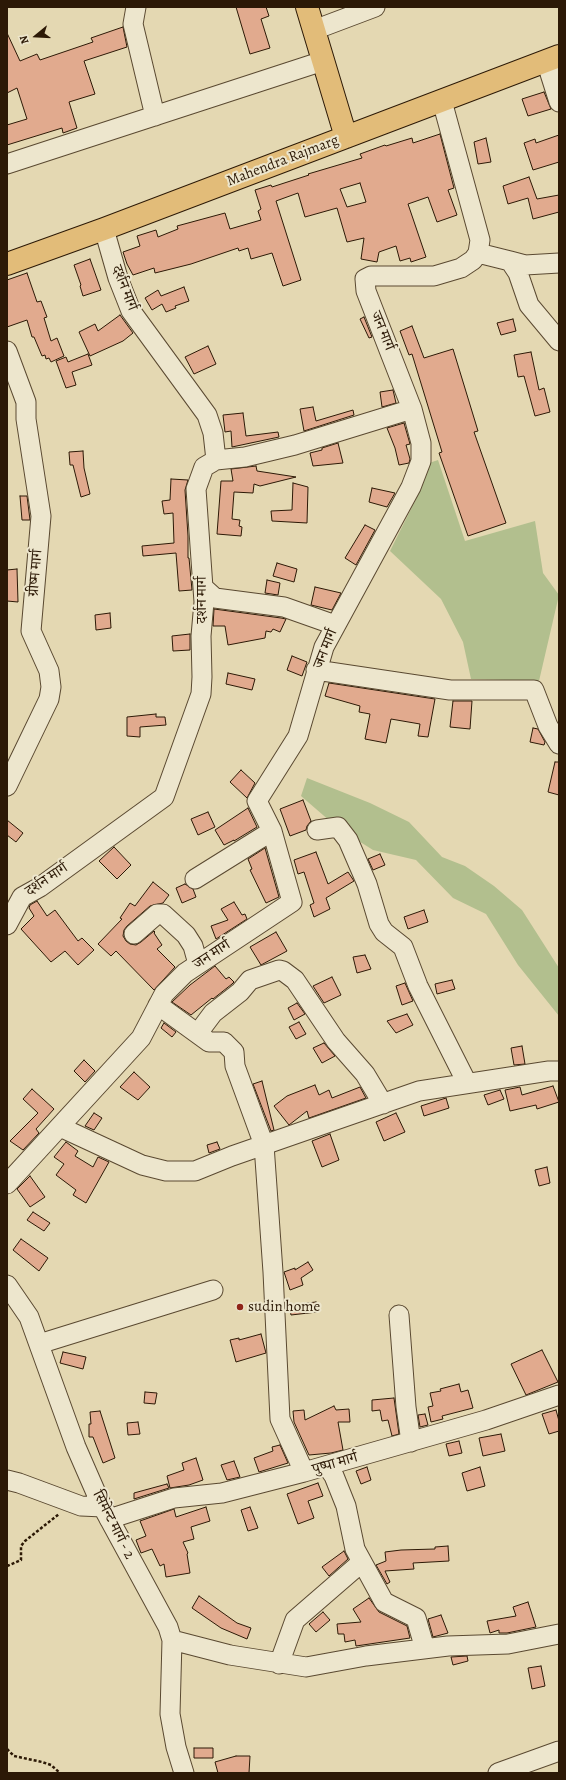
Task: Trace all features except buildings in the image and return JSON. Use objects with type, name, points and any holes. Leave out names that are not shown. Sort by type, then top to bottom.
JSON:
[{"type":"highway","points":[[307,7],[346,137]]},
{"type":"highway","name":"Mahendra Rajmarg","points":[[7,264],[104,229],[552,59]]},
{"type":"street","points":[[136,7],[133,24],[154,116]]},
{"type":"street","points":[[314,30],[374,7]]},
{"type":"street","points":[[552,59],[559,102]]},
{"type":"street","points":[[7,164],[323,61]]},
{"type":"street","points":[[442,101],[480,240],[478,253],[525,265],[559,263]]},
{"type":"street","name":"दर्शन मार्ग","points":[[7,925],[22,897],[40,887],[164,797],[201,694],[201,636],[204,588],[196,489],[204,467],[216,460],[214,433],[207,415],[131,311],[118,278],[104,229]]},
{"type":"street","name":"जन मार्ग","points":[[7,1184],[141,1038],[164,994],[185,973],[292,902],[272,831],[257,801],[298,736],[316,670],[324,647],[411,487],[421,460],[421,443],[412,409],[366,291],[365,279],[371,276],[434,276],[461,268],[474,260],[478,253]]},
{"type":"street","points":[[510,261],[518,273],[529,305],[559,341]]},
{"type":"street","name":"ग्रीष्म मार्ग","points":[[7,350],[26,402],[26,419],[41,516],[31,631],[49,671],[51,687],[49,699],[7,786]]},
{"type":"street","points":[[216,460],[245,457],[295,445],[412,409]]},
{"type":"street","points":[[204,588],[215,598],[284,607],[335,625]]},
{"type":"street","points":[[316,670],[450,690],[534,690],[548,726],[559,744]]},
{"type":"street","points":[[317,830],[338,827],[348,840],[367,884],[379,924],[384,932],[403,947],[418,986],[467,1083]]},
{"type":"street","points":[[195,879],[272,831]]},
{"type":"street","points":[[134,934],[157,914],[163,914],[186,935],[193,946],[198,964]]},
{"type":"street","points":[[198,1033],[213,1013],[240,992],[250,980],[279,970],[283,971],[295,980],[336,1041],[365,1074],[383,1104]]},
{"type":"street","points":[[158,1005],[209,1042],[224,1042],[234,1052],[235,1066],[264,1145],[273,1272],[280,1419],[304,1472]]},
{"type":"street","points":[[60,1127],[142,1165],[166,1171],[196,1171],[264,1145],[419,1091],[467,1083],[558,1074]]},
{"type":"street","name":"सिमेन्ट मार्ग - 2","points":[[7,1285],[29,1317],[76,1447],[106,1513],[168,1626],[172,1640],[170,1714],[176,1747],[184,1773]]},
{"type":"street","points":[[39,1344],[213,1290]]},
{"type":"street","points":[[399,1315],[406,1407],[411,1442]]},
{"type":"street","name":"पुष्पा मार्ग","points":[[106,1513],[174,1498],[222,1493],[304,1472],[486,1420],[559,1395]]},
{"type":"street","points":[[327,1466],[334,1476],[346,1506],[355,1550],[384,1602],[416,1618],[425,1649]]},
{"type":"street","points":[[7,1470],[39,1481],[49,1494]]},
{"type":"street","points":[[7,1480],[81,1506],[106,1513]]},
{"type":"street","points":[[279,1664],[295,1620],[362,1562]]},
{"type":"street","points":[[172,1640],[230,1655],[279,1664],[306,1667],[366,1656],[448,1646],[508,1644],[559,1634]]},
{"type":"street","points":[[498,1773],[559,1751]]},
{"type":"path","points":[[7,1566],[21,1560],[21,1546],[25,1541],[72,1502]]},
{"type":"path","points":[[7,1750],[14,1756],[42,1762],[51,1766],[60,1773]]},
{"type":"green space","points":[[438,460],[465,541],[535,521],[543,573],[559,595],[539,681],[471,679],[463,642],[441,599],[390,551],[418,495],[426,464]]},
{"type":"green space","points":[[307,778],[370,803],[409,822],[442,857],[465,866],[494,886],[522,910],[559,968],[559,1016],[518,965],[486,914],[453,898],[416,860],[373,850],[338,828],[301,796]]},
{"type":"place","name":"sudin home","points":[[240,1307]]}]
